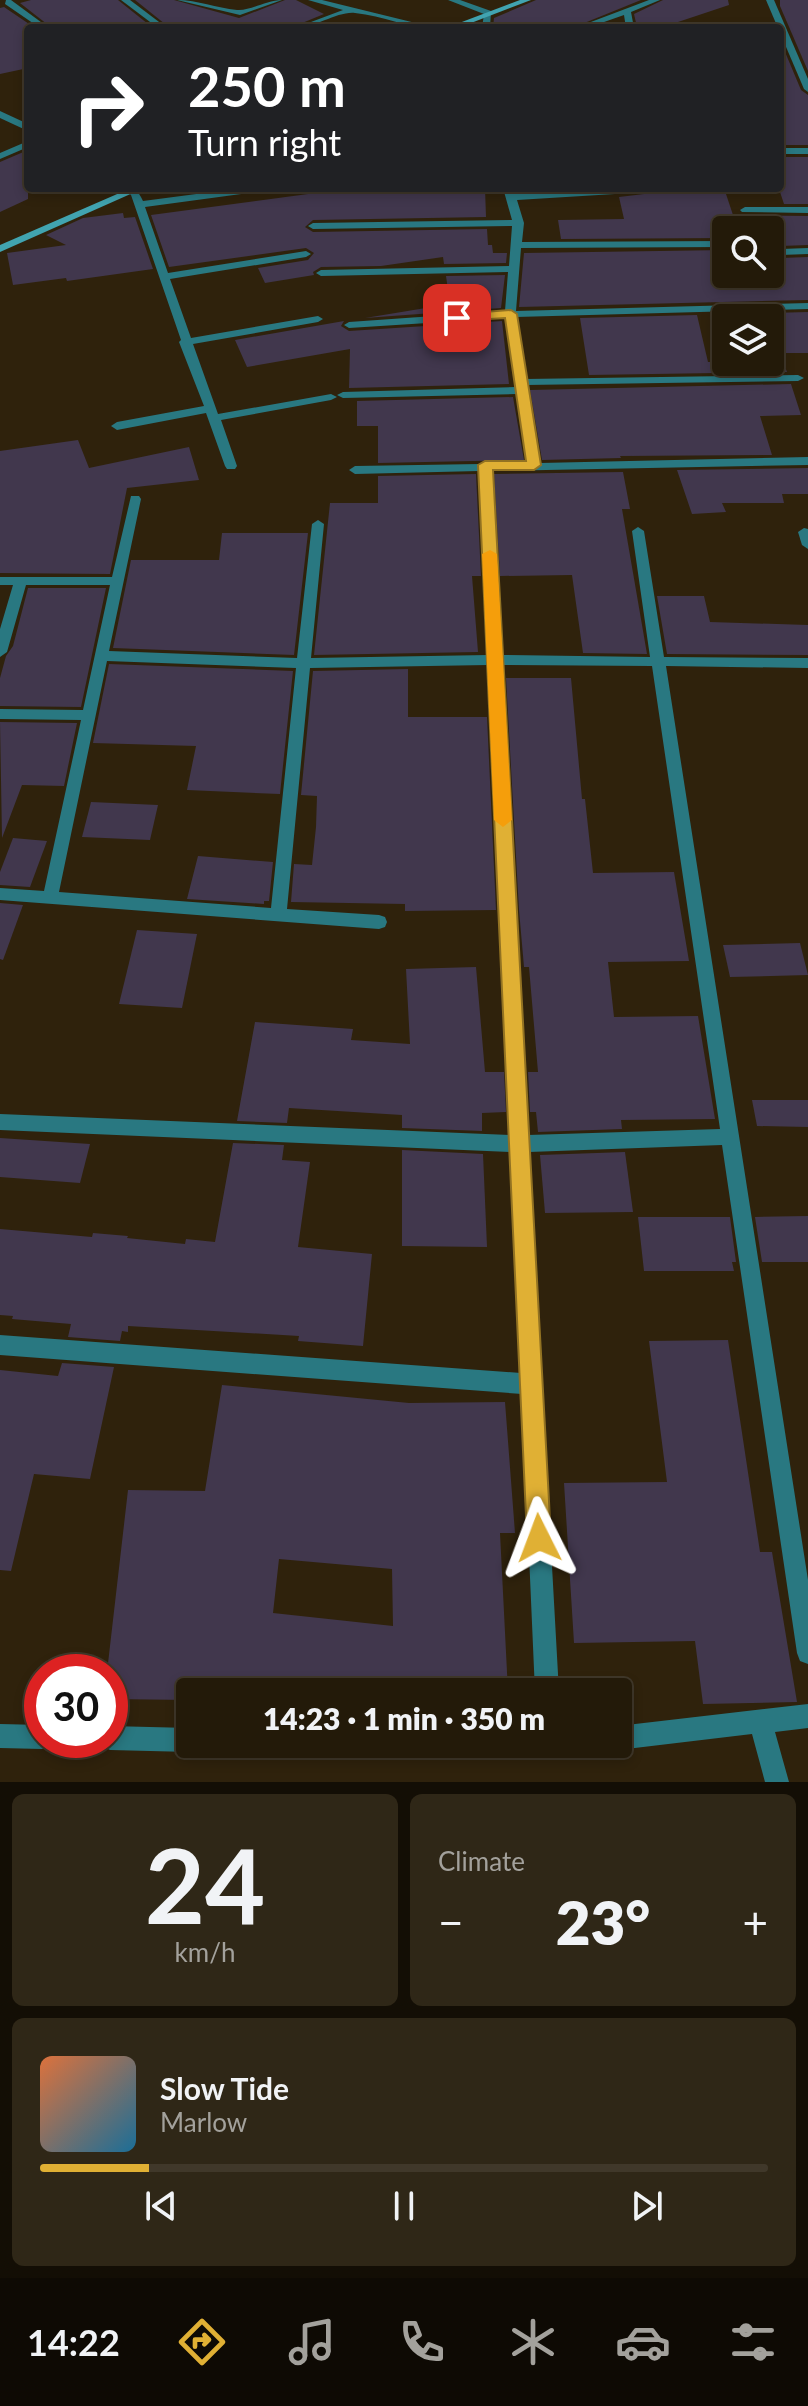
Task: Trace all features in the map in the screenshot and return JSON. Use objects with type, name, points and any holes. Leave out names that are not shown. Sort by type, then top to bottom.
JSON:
[{"type":"street","points":[[125,0],[158,24]]},
{"type":"street","points":[[181,0],[240,13],[278,0]]},
{"type":"street","points":[[312,0],[415,24]]},
{"type":"street","points":[[452,0],[488,13]]},
{"type":"street","points":[[460,24],[527,0]]},
{"type":"street","points":[[590,24],[656,0]]},
{"type":"street","points":[[770,0],[779,24]]},
{"type":"street","points":[[8,2],[39,24]]},
{"type":"street","points":[[310,24],[350,9]]},
{"type":"street","points":[[627,10],[629,24]]},
{"type":"street","points":[[487,24],[488,13]]},
{"type":"street","points":[[784,37],[794,67],[807,85]]},
{"type":"street","points":[[0,114],[24,126]]},
{"type":"street","points":[[0,156],[24,146]]},
{"type":"street","points":[[784,151],[808,151]]},
{"type":"street","points":[[0,249],[126,192]]},
{"type":"street","points":[[134,192],[231,466]]},
{"type":"street","points":[[138,205],[234,192]]},
{"type":"street","points":[[510,192],[519,223],[519,245],[512,269],[511,314],[534,465]]},
{"type":"street","points":[[745,210],[808,210]]},
{"type":"street","points":[[313,226],[519,223]]},
{"type":"street","points":[[519,245],[712,244]]},
{"type":"street","points":[[784,252],[808,251]]},
{"type":"street","points":[[163,277],[306,254]]},
{"type":"street","points":[[321,273],[512,269]]},
{"type":"street","points":[[349,325],[511,314],[808,306]]},
{"type":"street","points":[[185,342],[318,319]]},
{"type":"street","points":[[117,426],[337,396],[521,386],[798,378]]},
{"type":"street","points":[[355,470],[485,465],[808,461]]},
{"type":"street","points":[[485,465],[546,1678]]},
{"type":"street","points":[[50,898],[135,499]]},
{"type":"street","points":[[278,916],[318,524]]},
{"type":"street","points":[[638,531],[808,1653]]},
{"type":"street","points":[[0,581],[119,581]]},
{"type":"street","points":[[0,652],[21,581]]},
{"type":"street","points":[[104,656],[303,663],[495,660],[808,663]]},
{"type":"street","points":[[0,714],[91,715]]},
{"type":"street","points":[[0,894],[379,922]]},
{"type":"street","points":[[0,1122],[519,1144],[729,1137]]},
{"type":"street","points":[[0,1345],[531,1384]]},
{"type":"street","points":[[632,1736],[808,1716]]},
{"type":"street","points":[[761,1722],[777,1782]]},
{"type":"street","points":[[0,1736],[24,1737]]},
{"type":"street","points":[[128,1738],[176,1740]]},
{"type":"building","points":[[31,0],[118,0],[148,24],[47,24],[20,3]]},
{"type":"building","points":[[135,0],[174,0],[239,18],[285,0],[296,0],[324,14],[300,24],[165,24]]},
{"type":"building","points":[[536,0],[641,0],[582,24],[493,24],[494,18]]},
{"type":"building","points":[[663,0],[728,0],[729,5],[672,24],[636,24],[634,14]]},
{"type":"building","points":[[780,0],[808,0],[808,71],[780,6]]},
{"type":"building","points":[[4,7],[29,24],[24,24],[24,69],[0,74],[0,8]]},
{"type":"building","points":[[784,50],[801,90],[808,95],[808,145],[784,145]]},
{"type":"building","points":[[24,152],[24,192],[28,192],[28,199],[0,212],[0,162]]},
{"type":"building","points":[[784,157],[808,157],[808,204],[784,204],[780,192],[784,192]]},
{"type":"building","points":[[485,192],[486,217],[313,220],[305,227],[313,232],[487,229],[488,245],[492,245],[493,253],[507,253],[506,263],[444,264],[443,257],[381,266],[321,267],[313,272],[314,275],[265,283],[258,268],[308,260],[314,253],[306,248],[169,267],[151,215],[308,194]]},
{"type":"building","points":[[661,192],[725,192],[733,215],[808,216],[808,245],[784,246],[784,216],[712,216],[712,238],[561,239],[558,220],[624,219],[619,197]]},
{"type":"building","points":[[123,213],[124,218],[135,217],[153,269],[13,285],[7,253],[66,245],[46,235],[83,218]]},
{"type":"building","points":[[712,250],[712,288],[784,288],[784,258],[808,257],[808,300],[519,307],[524,253]]},
{"type":"building","points":[[505,275],[501,308],[365,318],[450,304],[446,276]]},
{"type":"building","points":[[808,312],[808,353],[784,353],[784,313]]},
{"type":"building","points":[[697,315],[708,362],[712,362],[712,373],[589,375],[580,318]]},
{"type":"building","points":[[344,321],[341,326],[349,331],[502,321],[509,384],[349,388],[350,349],[247,367],[235,340]]},
{"type":"building","points":[[791,384],[801,415],[760,416],[772,455],[542,460],[530,390]]},
{"type":"building","points":[[513,397],[524,460],[378,463],[378,426],[357,426],[357,401]]},
{"type":"building","points":[[78,440],[89,468],[189,447],[199,480],[127,488],[110,574],[0,573],[0,451]]},
{"type":"building","points":[[808,468],[808,494],[782,494],[784,503],[722,503],[726,512],[692,514],[677,470]]},
{"type":"building","points":[[623,472],[630,509],[622,509],[647,654],[583,653],[572,575],[500,576],[494,474]]},
{"type":"building","points":[[476,474],[481,576],[472,576],[478,652],[314,655],[330,503],[378,503],[378,476]]},
{"type":"building","points":[[222,533],[308,533],[294,655],[113,648],[131,560],[219,560]]},
{"type":"building","points":[[28,588],[106,588],[81,707],[0,706],[0,678],[6,656],[13,646]]},
{"type":"building","points":[[657,596],[704,596],[710,622],[808,625],[808,655],[667,654]]},
{"type":"building","points":[[109,664],[293,671],[280,794],[187,790],[196,746],[93,743]]},
{"type":"building","points":[[408,669],[408,717],[487,717],[496,910],[405,911],[405,904],[291,902],[294,864],[312,865],[316,827],[317,796],[301,795],[313,671]]},
{"type":"building","points":[[506,678],[571,678],[582,799],[585,799],[593,873],[674,872],[689,961],[608,962],[614,1017],[698,1016],[715,1119],[621,1120],[622,1129],[538,1132],[536,1112],[530,1112],[528,1072],[538,1072],[529,967],[524,967],[519,910]]},
{"type":"building","points":[[0,722],[77,723],[64,786],[22,785],[2,838]]},
{"type":"building","points":[[91,802],[158,805],[150,840],[82,837]]},
{"type":"building","points":[[13,838],[47,841],[30,887],[0,885],[0,872]]},
{"type":"building","points":[[198,856],[273,862],[269,901],[264,901],[264,904],[187,899]]},
{"type":"building","points":[[0,903],[23,905],[3,960],[0,959]]},
{"type":"building","points":[[137,930],[197,934],[182,1008],[119,1004]]},
{"type":"building","points":[[800,943],[808,975],[730,977],[723,945]]},
{"type":"building","points":[[476,967],[485,1072],[504,1072],[506,1112],[482,1113],[482,1131],[402,1128],[402,1115],[289,1108],[287,1123],[237,1121],[255,1022],[353,1029],[351,1040],[410,1044],[406,969]]},
{"type":"building","points":[[752,1100],[808,1100],[808,1127],[757,1126]]},
{"type":"building","points":[[0,1138],[90,1144],[80,1183],[0,1177]]},
{"type":"building","points":[[233,1143],[284,1145],[282,1160],[310,1162],[298,1247],[372,1254],[363,1346],[298,1341],[299,1336],[128,1326],[128,1332],[122,1331],[120,1341],[68,1337],[71,1324],[12,1319],[13,1316],[0,1315],[0,1229],[92,1237],[93,1233],[185,1244],[186,1239],[215,1242]]},
{"type":"building","points":[[402,1150],[483,1154],[487,1247],[402,1246]]},
{"type":"building","points":[[625,1152],[633,1212],[545,1213],[540,1155]]},
{"type":"building","points":[[808,1216],[808,1262],[762,1262],[755,1217]]},
{"type":"building","points":[[638,1217],[730,1217],[736,1262],[732,1262],[734,1271],[644,1271]]},
{"type":"building","points":[[728,1340],[760,1552],[772,1552],[797,1702],[703,1704],[695,1641],[574,1643],[564,1483],[667,1482],[649,1341]]},
{"type":"building","points":[[62,1363],[114,1367],[90,1479],[34,1474],[11,1571],[0,1570],[0,1370],[58,1376]]},
{"type":"building","points":[[222,1385],[409,1403],[505,1402],[515,1533],[500,1533],[507,1678],[176,1678],[176,1700],[128,1699],[128,1654],[109,1654],[128,1490],[205,1491]],"holes":[[[279,1559],[392,1569],[393,1626],[273,1613]]]},
{"type":"slow traffic","points":[[490,554],[503,820]]},
{"type":"route","points":[[457,318],[511,314],[534,465],[485,465],[539,1538]]}]
